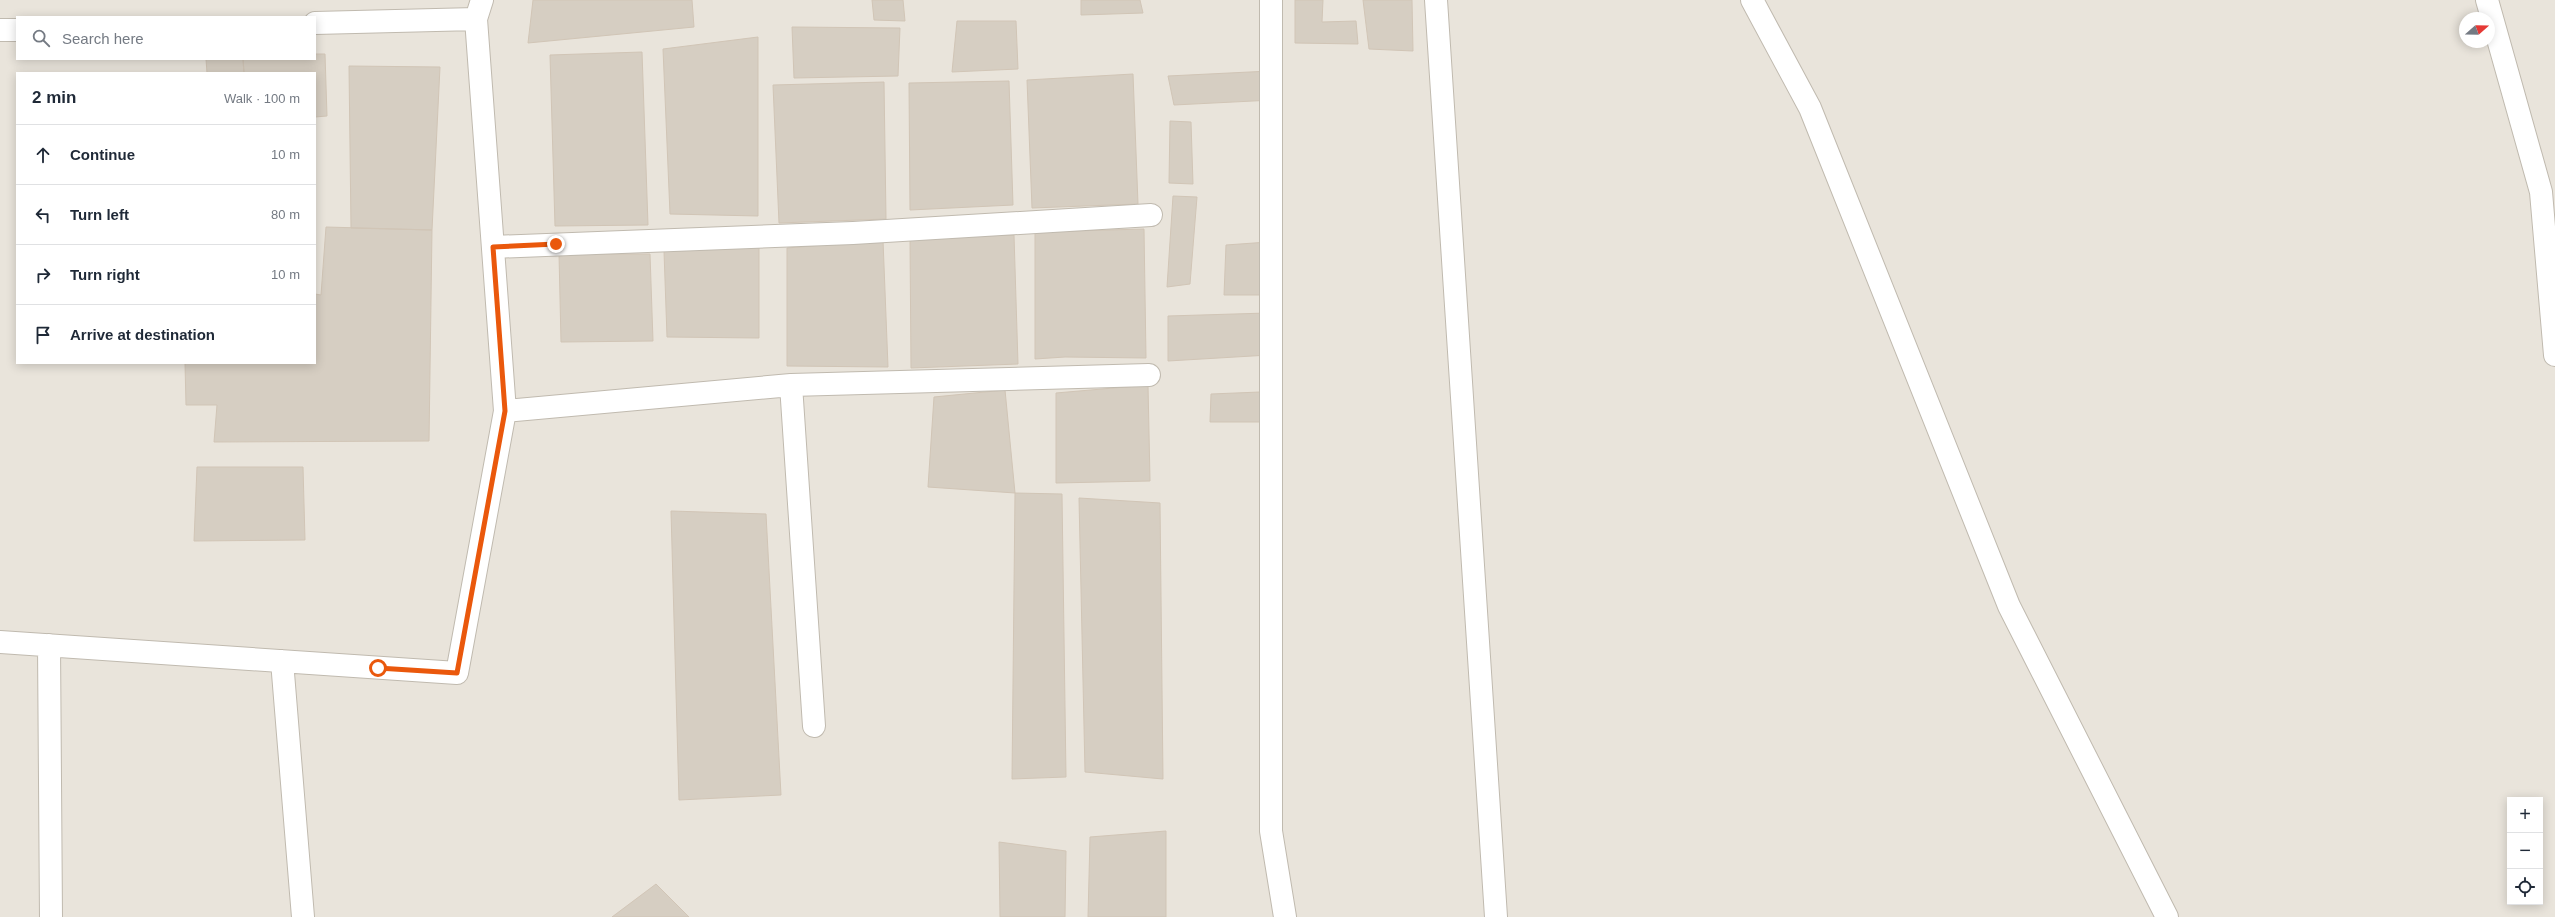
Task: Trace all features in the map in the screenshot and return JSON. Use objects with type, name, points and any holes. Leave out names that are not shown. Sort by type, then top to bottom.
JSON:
[{"type":"street","points":[[1270,0],[1271,831],[1285,917]]},
{"type":"street","points":[[1436,0],[1496,917]]},
{"type":"street","points":[[1752,0],[1810,108],[2009,606],[2167,917]]},
{"type":"street","points":[[2486,0],[2541,192],[2555,355]]},
{"type":"street","points":[[0,642],[457,673],[505,411],[493,247],[479,9],[316,23]]},
{"type":"street","points":[[0,30],[16,30]]},
{"type":"street","points":[[493,247],[853,233],[1151,215]]},
{"type":"street","points":[[505,411],[791,385],[1149,375]]},
{"type":"street","points":[[791,385],[814,726]]},
{"type":"street","points":[[49,645],[51,917]]},
{"type":"street","points":[[282,661],[303,917]]},
{"type":"shaded area","points":[[0,0],[2555,0],[2555,917],[0,917]]},
{"type":"building","points":[[533,0],[692,0],[694,27],[528,43]]},
{"type":"building","points":[[872,0],[903,0],[905,21],[874,20]]},
{"type":"building","points":[[1081,0],[1140,0],[1143,13],[1081,15]]},
{"type":"building","points":[[1295,0],[1323,0],[1322,22],[1356,21],[1358,44],[1295,43]]},
{"type":"building","points":[[1363,0],[1412,0],[1413,51],[1369,49]]},
{"type":"building","points":[[957,21],[1016,21],[1018,69],[952,72]]},
{"type":"building","points":[[792,27],[900,28],[898,76],[794,78]]},
{"type":"building","points":[[758,37],[758,216],[670,214],[663,49]]},
{"type":"building","points":[[642,52],[648,225],[555,226],[550,55]]},
{"type":"building","points":[[316,54],[325,54],[327,116],[316,117],[316,72],[244,72],[243,60],[316,60]]},
{"type":"building","points":[[206,60],[243,60],[244,72],[207,72]]},
{"type":"building","points":[[349,66],[440,67],[432,230],[351,228]]},
{"type":"building","points":[[1270,71],[1273,100],[1174,105],[1168,76]]},
{"type":"building","points":[[1133,74],[1138,204],[1032,208],[1027,80]]},
{"type":"building","points":[[1009,81],[1013,205],[910,210],[909,83]]},
{"type":"building","points":[[884,82],[886,219],[779,223],[773,85]]},
{"type":"building","points":[[1170,121],[1191,122],[1193,184],[1169,183]]},
{"type":"building","points":[[1173,196],[1197,197],[1190,284],[1167,287]]},
{"type":"building","points":[[326,227],[432,230],[429,441],[214,442],[217,405],[186,405],[185,364],[316,364],[316,294],[321,295]]},
{"type":"building","points":[[1144,229],[1146,358],[1065,357],[1035,359],[1035,232]]},
{"type":"building","points":[[1014,235],[1018,364],[911,368],[910,238]]},
{"type":"building","points":[[883,240],[888,367],[787,366],[787,248]]},
{"type":"building","points":[[1268,242],[1268,295],[1224,295],[1226,245]]},
{"type":"building","points":[[759,247],[759,338],[667,337],[664,251]]},
{"type":"building","points":[[559,254],[650,254],[653,341],[561,342]]},
{"type":"building","points":[[1267,313],[1269,355],[1168,361],[1168,316]]},
{"type":"building","points":[[1148,385],[1150,481],[1056,483],[1056,393]]},
{"type":"building","points":[[1005,390],[1015,493],[928,487],[934,397]]},
{"type":"building","points":[[1260,392],[1262,422],[1210,422],[1211,394]]},
{"type":"building","points":[[197,467],[303,467],[305,540],[194,541]]},
{"type":"building","points":[[1015,493],[1062,494],[1066,777],[1012,779]]},
{"type":"building","points":[[1079,498],[1160,503],[1163,779],[1085,772]]},
{"type":"building","points":[[671,511],[766,514],[781,795],[679,800]]},
{"type":"building","points":[[1166,831],[1166,917],[1088,917],[1090,837]]},
{"type":"building","points":[[999,842],[1066,851],[1065,917],[1000,917]]},
{"type":"building","points":[[656,884],[689,917],[612,917]]},
{"type":"route","points":[[378,668],[457,673],[505,411],[493,247],[556,244]]}]
